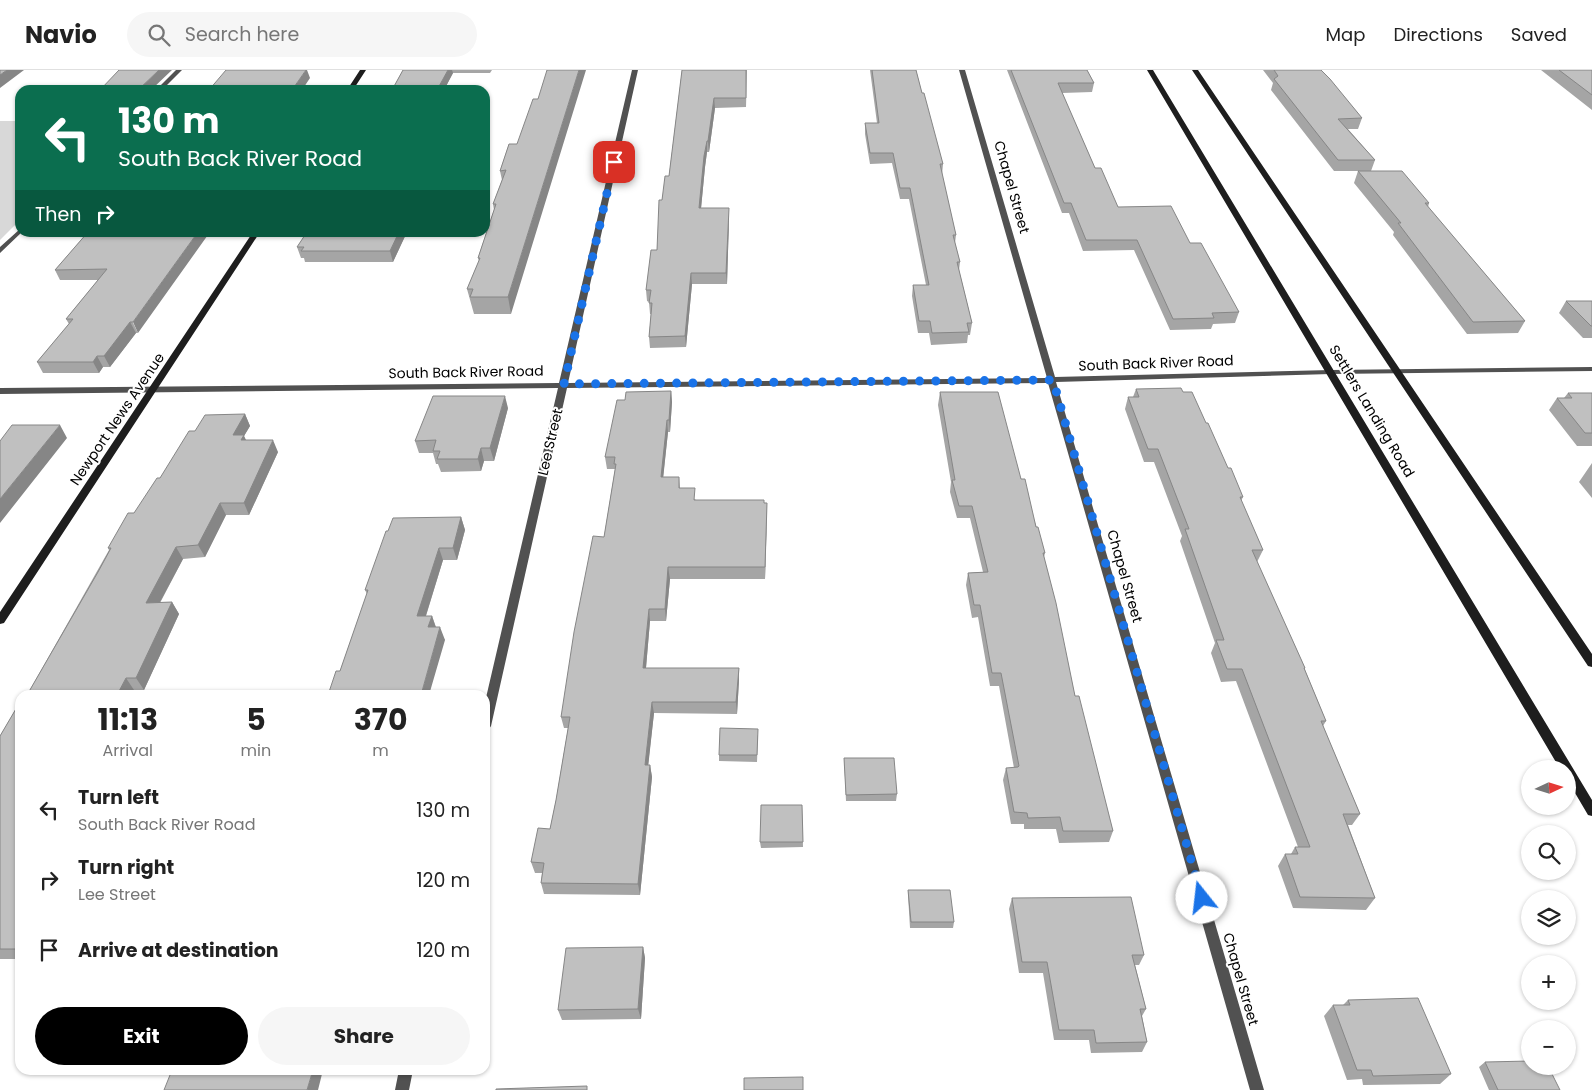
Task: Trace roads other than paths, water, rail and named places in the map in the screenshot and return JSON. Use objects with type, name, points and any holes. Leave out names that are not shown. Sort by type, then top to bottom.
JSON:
[{"type":"main road","points":[[353,85],[363,70]]},
{"type":"main road","name":"Settlers Landing Road","points":[[1150,70],[1561,760]]},
{"type":"main road","points":[[1195,70],[1592,663]]},
{"type":"main road","name":"Newport News Avenue","points":[[0,620],[254,237]]},
{"type":"main road","name":"Settlers Landing Road","points":[[1576,785],[1592,811]]},
{"type":"street","points":[[164,85],[179,70]]},
{"type":"street","name":"Lee Street","points":[[490,704],[635,70]]},
{"type":"street","name":"Chapel Street","points":[[962,70],[1257,1090]]},
{"type":"street","points":[[0,251],[15,236]]},
{"type":"street","name":"South Back River Road","points":[[0,391],[1053,380],[1331,372],[1592,369]]},
{"type":"street","points":[[402,1090],[405,1075]]}]
